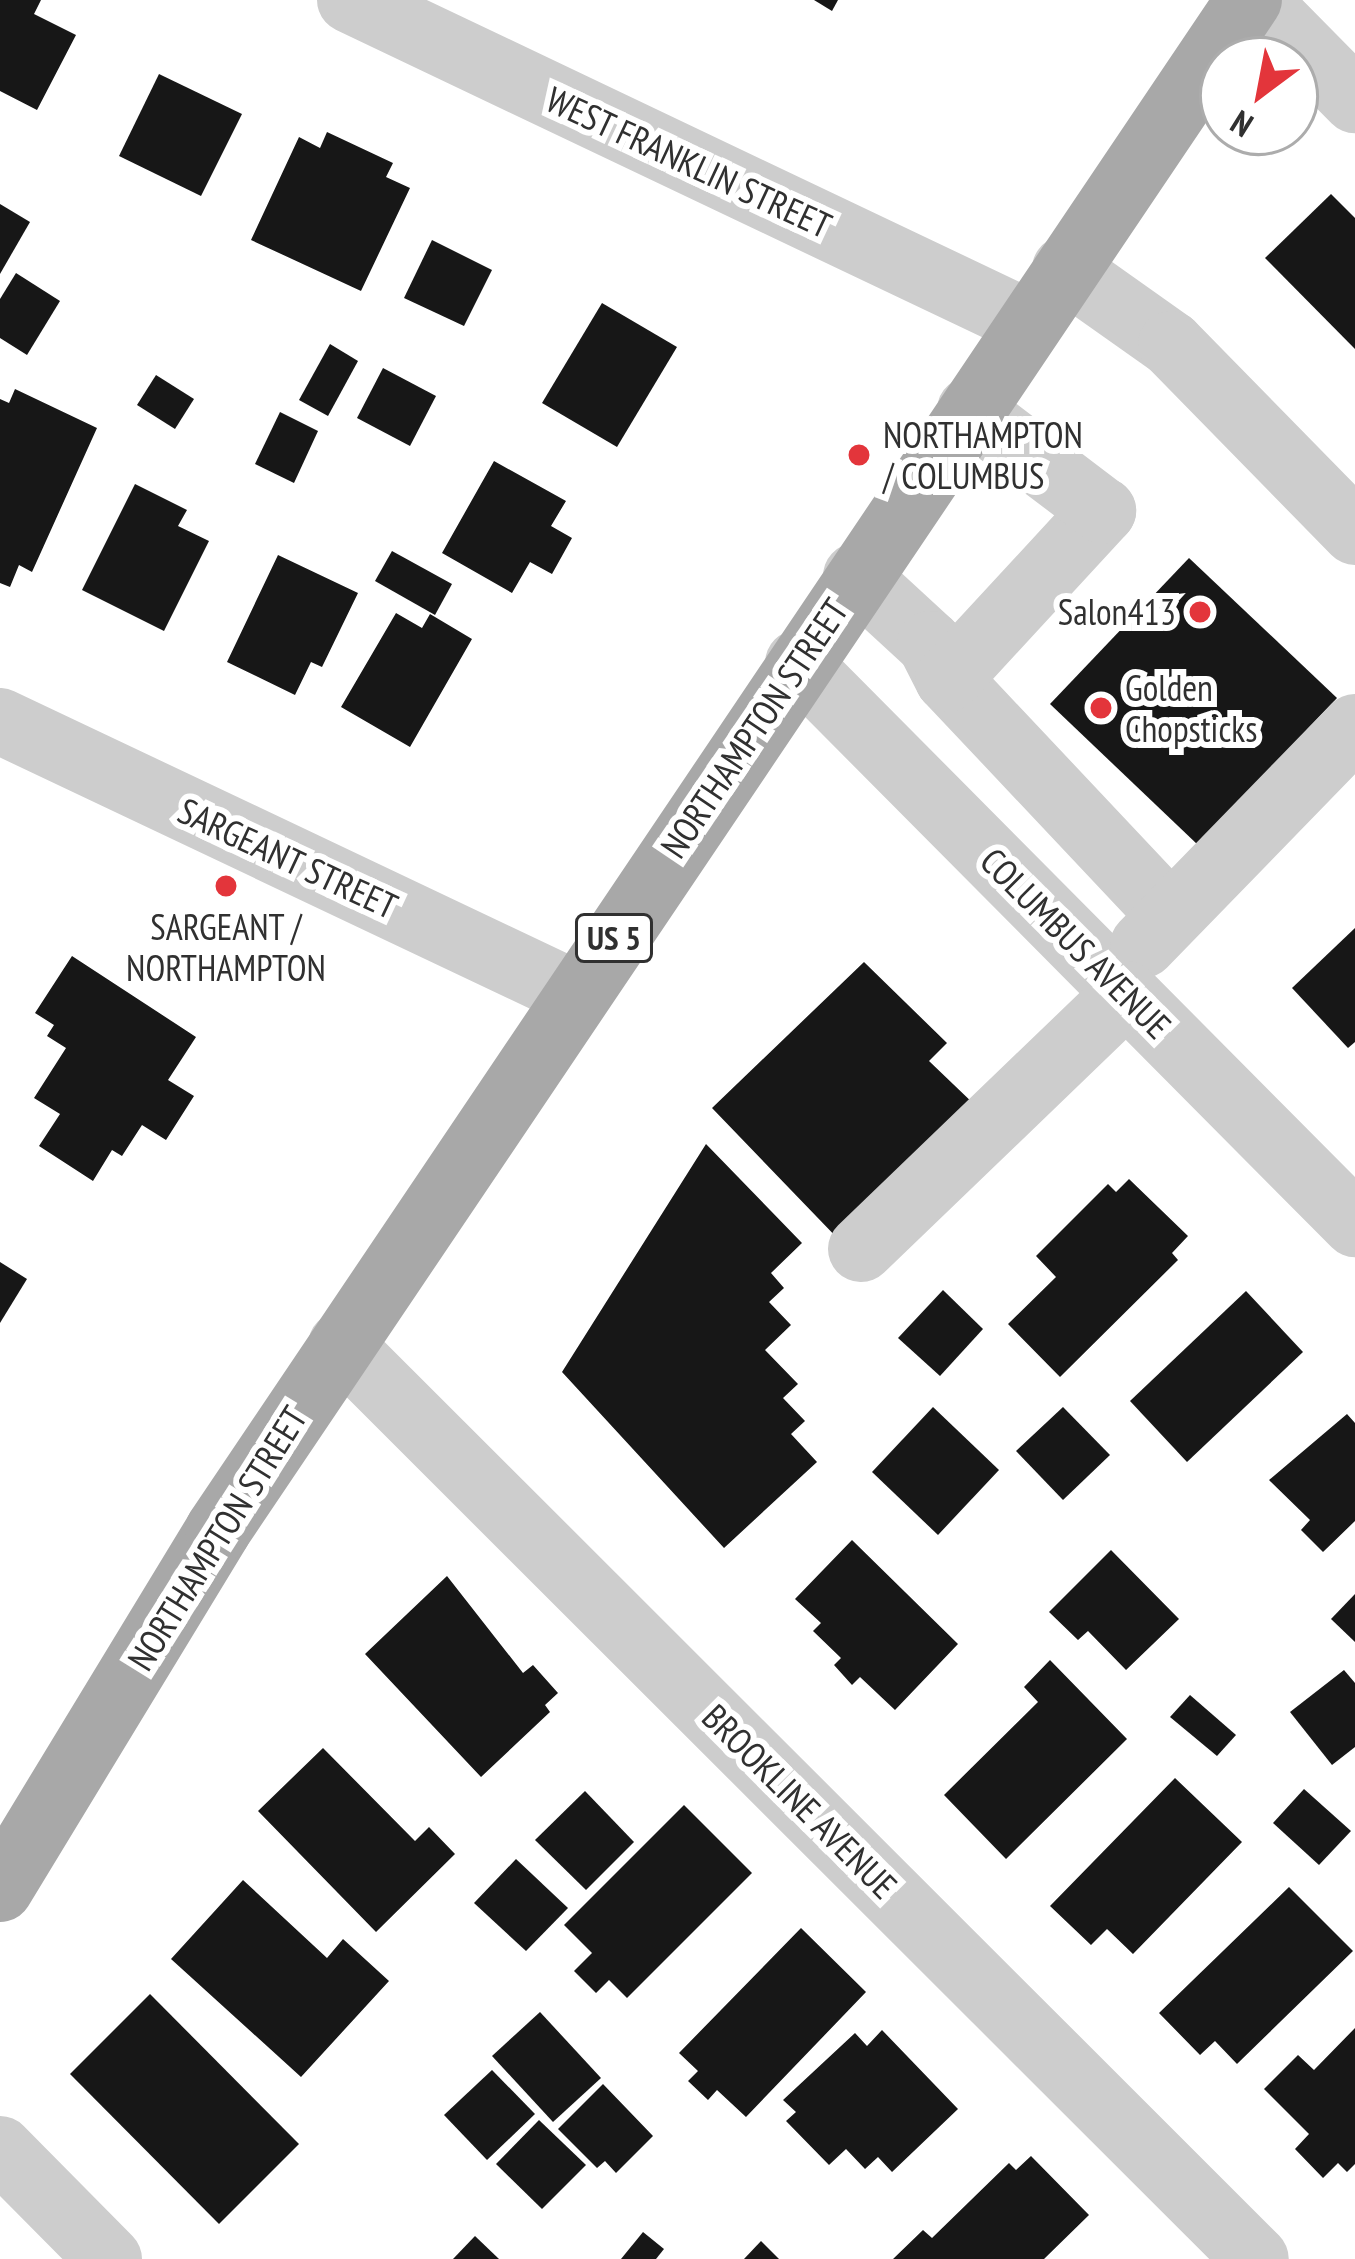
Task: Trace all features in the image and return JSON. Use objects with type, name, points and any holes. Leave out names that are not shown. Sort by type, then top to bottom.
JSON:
[{"type":"main road","name":"NORTHAMPTON STREET","points":[[0,1889],[218,1530],[856,576],[1252,0]]},
{"type":"street","name":"WEST FRANKLIN STREET","points":[[350,0],[1029,323]]},
{"type":"street","points":[[1252,0],[1355,100]]},
{"type":"street","points":[[1065,269],[1171,344],[1355,532]]},
{"type":"street","points":[[913,778],[964,696],[1103,511],[970,410]]},
{"type":"street","points":[[856,576],[930,644],[964,696],[1171,916]]},
{"type":"street","name":"COLUMBUS AVENUE","points":[[798,663],[1355,1224]]},
{"type":"street","name":"SARGEANT STREET","points":[[0,721],[576,994]]},
{"type":"street","points":[[861,1249],[1119,986],[1171,916],[1355,727]]},
{"type":"street","name":"BROOKLINE AVENUE","points":[[341,1345],[1256,2259]]},
{"type":"street","points":[[0,2149],[109,2259]]},
{"type":"building","points":[[0,0],[41,0],[34,14],[76,35],[37,110],[0,91]]},
{"type":"building","points":[[814,0],[838,0],[832,11]]},
{"type":"building","points":[[159,74],[242,114],[201,196],[119,156]]},
{"type":"building","points":[[327,132],[393,163],[386,177],[410,188],[361,291],[251,240],[299,137],[320,148]]},
{"type":"building","points":[[1331,194],[1355,218],[1355,349],[1265,258]]},
{"type":"building","points":[[0,204],[30,222],[0,274]]},
{"type":"building","points":[[432,240],[492,270],[464,326],[404,298]]},
{"type":"building","points":[[16,273],[60,301],[27,355],[0,338],[0,299]]},
{"type":"building","points":[[602,303],[677,347],[617,447],[542,403]]},
{"type":"building","points":[[330,344],[358,361],[328,416],[299,400]]},
{"type":"building","points":[[383,368],[436,396],[410,446],[357,418]]},
{"type":"building","points":[[156,375],[194,399],[175,429],[137,405]]},
{"type":"building","points":[[15,389],[97,428],[32,572],[19,565],[10,587],[0,583],[0,399],[9,403]]},
{"type":"building","points":[[280,412],[318,431],[294,483],[255,464]]},
{"type":"building","points":[[494,461],[566,501],[551,526],[572,538],[552,574],[530,562],[512,593],[442,553]]},
{"type":"building","points":[[135,484],[187,510],[178,526],[209,541],[164,631],[82,590]]},
{"type":"building","points":[[392,551],[452,584],[435,615],[375,581]]},
{"type":"building","points":[[278,555],[358,593],[322,667],[311,662],[295,695],[227,662]]},
{"type":"building","points":[[1189,558],[1337,698],[1198,845],[1050,704]]},
{"type":"building","points":[[396,613],[422,628],[430,614],[472,639],[410,747],[341,707]]},
{"type":"building","points":[[1355,928],[1355,1042],[1348,1048],[1292,988]]},
{"type":"building","points":[[72,956],[196,1037],[168,1080],[194,1096],[166,1140],[142,1125],[122,1156],[112,1150],[93,1181],[39,1146],[60,1114],[34,1098],[66,1048],[47,1036],[54,1025],[35,1013]]},
{"type":"building","points":[[864,962],[947,1043],[929,1061],[977,1107],[843,1244],[712,1108]]},
{"type":"building","points":[[706,1144],[802,1243],[771,1273],[784,1288],[769,1302],[791,1325],[765,1350],[798,1384],[783,1398],[805,1421],[791,1434],[817,1462],[724,1548],[562,1372]]},
{"type":"building","points":[[1129,1179],[1188,1236],[1172,1253],[1178,1260],[1060,1377],[1008,1324],[1056,1277],[1036,1256],[1108,1184],[1116,1192]]},
{"type":"building","points":[[0,1262],[27,1279],[0,1323]]},
{"type":"building","points":[[943,1290],[983,1329],[940,1376],[898,1338]]},
{"type":"building","points":[[1246,1291],[1303,1352],[1187,1462],[1130,1401]]},
{"type":"building","points":[[933,1407],[999,1470],[938,1535],[872,1472]]},
{"type":"building","points":[[1063,1407],[1110,1455],[1063,1500],[1016,1451]]},
{"type":"building","points":[[1347,1414],[1355,1423],[1355,1521],[1323,1552],[1301,1530],[1310,1520],[1269,1480]]},
{"type":"building","points":[[852,1540],[958,1644],[895,1710],[860,1677],[852,1685],[834,1665],[841,1658],[813,1631],[821,1623],[795,1599]]},
{"type":"building","points":[[1111,1550],[1179,1619],[1126,1670],[1088,1631],[1078,1640],[1049,1612]]},
{"type":"building","points":[[447,1576],[523,1673],[533,1665],[558,1693],[545,1705],[550,1712],[481,1777],[365,1654]]},
{"type":"building","points":[[1355,1594],[1355,1642],[1331,1619]]},
{"type":"building","points":[[1050,1660],[1127,1739],[1006,1859],[944,1795],[1038,1702],[1024,1687]]},
{"type":"building","points":[[1344,1670],[1355,1683],[1355,1747],[1332,1765],[1290,1712]]},
{"type":"building","points":[[1190,1695],[1236,1735],[1217,1756],[1170,1717]]},
{"type":"building","points":[[323,1748],[415,1841],[429,1827],[455,1854],[376,1932],[258,1811]]},
{"type":"building","points":[[1175,1778],[1242,1842],[1133,1954],[1107,1929],[1091,1945],[1050,1906]]},
{"type":"building","points":[[1304,1789],[1351,1831],[1319,1865],[1273,1823]]},
{"type":"building","points":[[585,1791],[634,1842],[586,1890],[535,1840]]},
{"type":"building","points":[[684,1805],[752,1873],[627,1998],[609,1980],[596,1993],[574,1971],[592,1953],[564,1925]]},
{"type":"building","points":[[516,1859],[568,1908],[526,1951],[474,1903]]},
{"type":"building","points":[[243,1880],[327,1958],[343,1939],[389,1981],[301,2077],[171,1959]]},
{"type":"building","points":[[1289,1887],[1353,1951],[1237,2064],[1215,2041],[1200,2055],[1159,2013]]},
{"type":"building","points":[[801,1928],[866,1992],[746,2117],[717,2090],[708,2100],[688,2081],[698,2071],[679,2053]]},
{"type":"building","points":[[150,1994],[299,2144],[219,2224],[70,2074]]},
{"type":"building","points":[[540,2012],[601,2078],[553,2122],[492,2056]]},
{"type":"building","points":[[1355,2028],[1355,2164],[1347,2172],[1338,2163],[1323,2178],[1295,2149],[1309,2134],[1264,2089],[1298,2055],[1314,2070]]},
{"type":"building","points":[[882,2030],[958,2109],[892,2172],[878,2157],[865,2169],[846,2149],[829,2165],[786,2121],[796,2112],[783,2100],[855,2033],[867,2046]]},
{"type":"building","points":[[492,2070],[535,2114],[487,2160],[444,2115]]},
{"type":"building","points":[[603,2084],[653,2136],[616,2173],[605,2161],[597,2168],[558,2129]]},
{"type":"building","points":[[539,2120],[586,2165],[542,2209],[496,2164]]},
{"type":"building","points":[[1031,2156],[1089,2215],[1044,2259],[893,2259],[923,2230],[932,2238],[1009,2163],[1016,2170]]},
{"type":"building","points":[[643,2232],[664,2249],[656,2259],[621,2259]]},
{"type":"building","points":[[475,2236],[499,2259],[453,2259]]},
{"type":"building","points":[[761,2241],[779,2259],[744,2259]]},
{"type":"place","name":"NORTHAMPTON / COLUMBUS","points":[[859,455]]},
{"type":"place","name":"Salon413","points":[[1200,612]]},
{"type":"place","name":"Golden Chopsticks","points":[[1101,708]]},
{"type":"place","name":"SARGEANT / NORTHAMPTON","points":[[226,886]]}]
